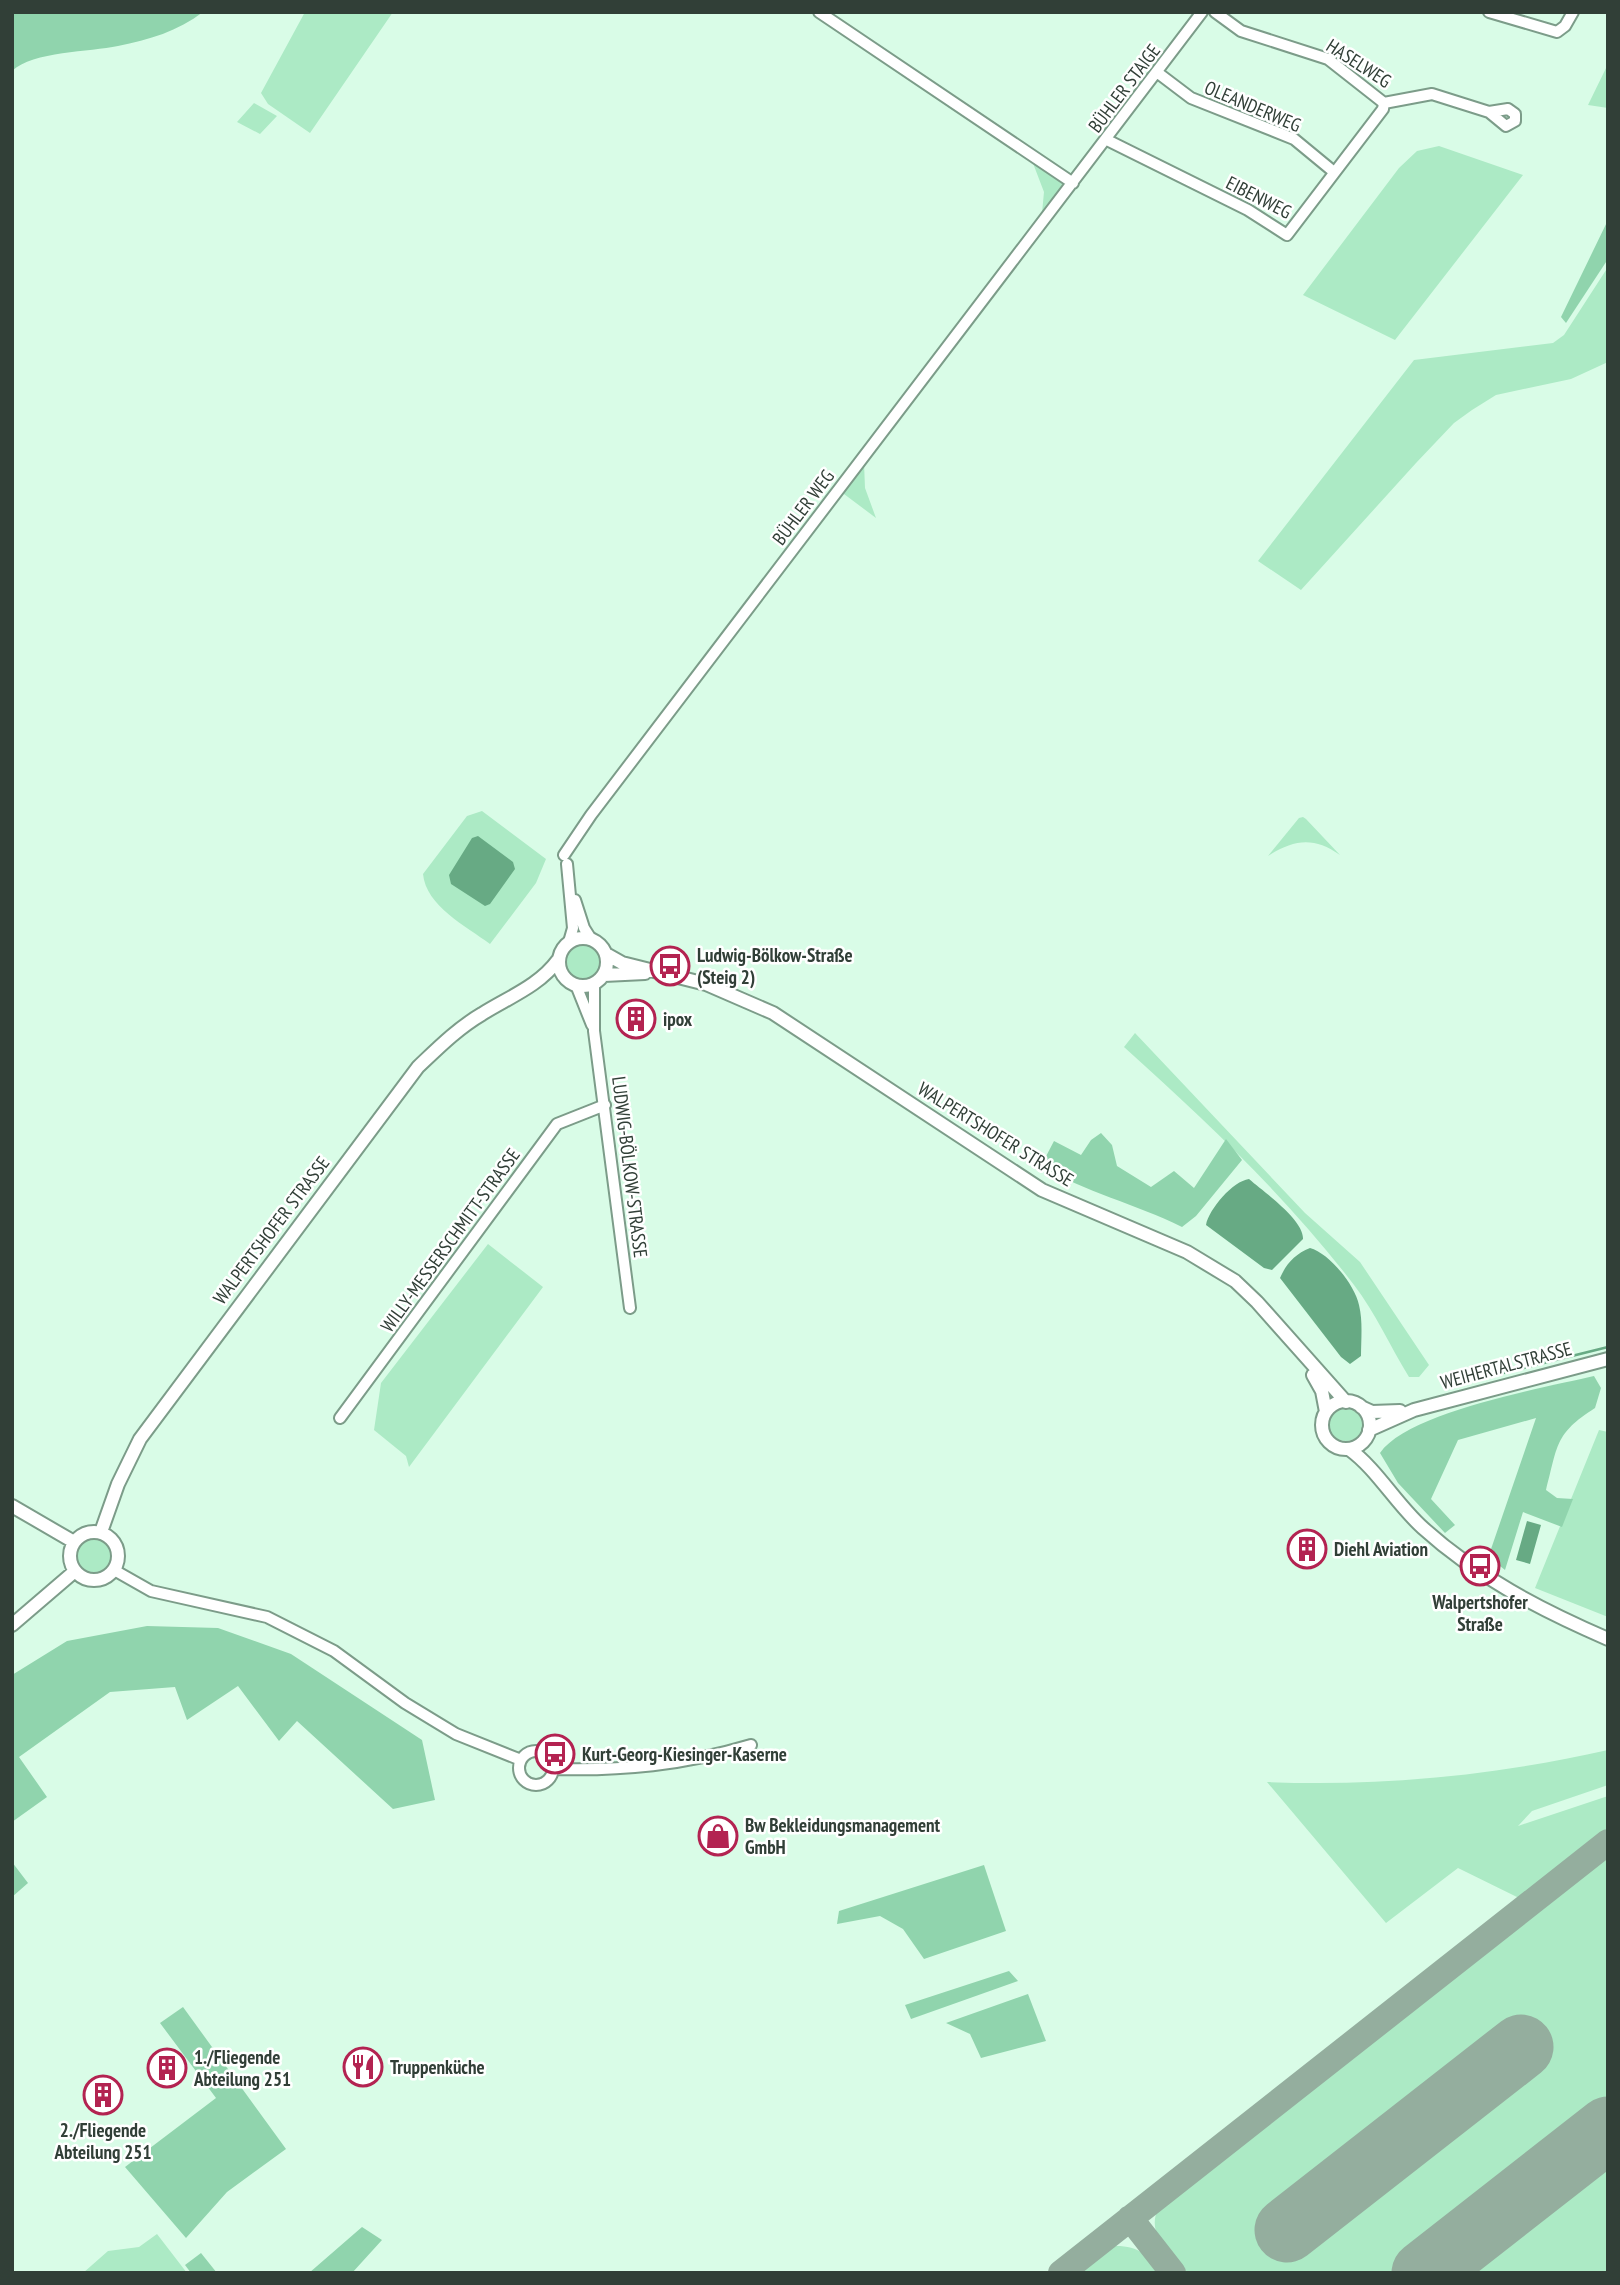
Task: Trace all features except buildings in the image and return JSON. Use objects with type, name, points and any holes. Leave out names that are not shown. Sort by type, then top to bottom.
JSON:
[{"type":"street","points":[[818,12],[1073,183]]},
{"type":"street","name":"BÜHLER STAIGE","points":[[1073,183],[1202,12]]},
{"type":"street","name":"HASELWEG","points":[[1215,12],[1241,31],[1328,59],[1384,103],[1432,94],[1489,112]]},
{"type":"street","points":[[1489,12],[1557,32],[1565,26],[1573,12]]},
{"type":"street","name":"OLEANDERWEG","points":[[1158,73],[1191,98],[1294,139],[1334,172]]},
{"type":"street","name":"EIBENWEG","points":[[1107,140],[1248,210],[1287,235],[1383,109],[1384,103]]},
{"type":"street","name":"BÜHLER WEG","points":[[569,942],[573,928],[566,859],[599,804],[1073,183]]},
{"type":"street","name":"BÜHLER WEG","points":[[569,877],[584,928],[591,939]]},
{"type":"street","points":[[591,939],[606,954],[599,979],[570,982],[558,960],[569,942],[591,939]]},
{"type":"street","name":"WALPERTSHOFER STRASSE","points":[[606,954],[622,963],[730,993],[773,1013],[1042,1190],[1187,1252],[1235,1281],[1346,1402]]},
{"type":"street","name":"WALPERTSHOFER STRASSE","points":[[101,1532],[118,1484],[140,1439],[418,1067],[446,1040],[481,1014],[548,974],[558,960]]},
{"type":"street","name":"WALPERTSHOFER STRASSE","points":[[599,979],[659,973]]},
{"type":"street","name":"LUDWIG-BÖLKOW-STRASSE","points":[[599,979],[594,1031],[630,1308]]},
{"type":"street","name":"WALPERTSHOFER STRASSE","points":[[521,992],[570,982]]},
{"type":"street","name":"LUDWIG-BÖLKOW-STRASSE","points":[[570,982],[594,1031]]},
{"type":"street","name":"WILLY-MESSERSCHMITT-STRASSE","points":[[340,1418],[557,1124],[605,1105]]},
{"type":"street","name":"WALPERTSHOFER STRASSE","points":[[1298,1347],[1322,1391],[1326,1412]]},
{"type":"street","name":"WEIHERTALSTRASSE","points":[[1361,1407],[1383,1413],[1414,1410],[1608,1359]]},
{"type":"street","points":[[1386,1489],[1367,1435],[1368,1417],[1361,1407],[1346,1402],[1326,1412],[1322,1426],[1327,1440],[1340,1448],[1349,1449],[1386,1489],[1422,1527],[1482,1574],[1554,1615],[1608,1639]]},
{"type":"street","name":"WEIHERTALSTRASSE","points":[[1367,1435],[1414,1410]]},
{"type":"street","points":[[1349,1449],[1367,1435]]},
{"type":"street","points":[[12,1506],[74,1542]]},
{"type":"street","points":[[86,1532],[108,1535],[117,1548],[114,1570],[95,1580],[75,1571],[70,1554],[74,1542],[86,1532]]},
{"type":"street","points":[[114,1570],[151,1591],[267,1617],[334,1651],[405,1703],[456,1734],[521,1760]]},
{"type":"street","points":[[12,1625],[75,1571]]},
{"type":"street","points":[[553,1769],[617,1771],[667,1765],[751,1745]]},
{"type":"street","points":[[533,1751],[543,1752],[551,1759],[553,1769],[545,1782],[530,1784],[519,1772],[521,1760],[533,1751]]},
{"type":"shaded area","points":[[12,12],[203,12],[173,30],[152,38],[118,46],[47,56],[21,64],[12,71]]},
{"type":"shaded area","points":[[305,12],[393,12],[310,133],[268,104],[261,93]]},
{"type":"shaded area","points":[[1194,12],[1198,12],[1076,175],[1068,177]]},
{"type":"shaded area","points":[[1608,64],[1608,108],[1588,105]]},
{"type":"shaded area","points":[[254,103],[277,116],[260,134],[237,122]]},
{"type":"shaded area","points":[[1439,146],[1523,175],[1395,340],[1303,295],[1399,168],[1417,151]]},
{"type":"shaded area","points":[[1031,158],[1063,182],[1058,195],[1042,213],[1044,192]]},
{"type":"shaded area","points":[[1608,220],[1608,259],[1566,323],[1561,317]]},
{"type":"shaded area","points":[[1608,267],[1608,362],[1571,379],[1496,395],[1454,423],[1301,590],[1258,561],[1414,360],[1553,343],[1564,335]]},
{"type":"shaded area","points":[[864,463],[865,488],[876,518],[844,494],[843,490]]},
{"type":"shaded area","points":[[482,811],[546,859],[536,883],[490,944],[439,905],[431,896],[423,874],[467,816]]},
{"type":"shaded area","points":[[1303,817],[1340,855],[1322,845],[1304,842],[1287,846],[1268,856],[1299,818]]},
{"type":"shaded area","points":[[478,836],[513,862],[515,869],[490,904],[485,906],[451,884],[449,875],[472,838]]},
{"type":"shaded area","points":[[583,944],[596,950],[602,963],[596,976],[583,982],[570,976],[564,963],[570,950]]},
{"type":"shaded area","points":[[1135,1033],[1305,1213],[1360,1262],[1429,1365],[1419,1377],[1409,1377],[1362,1296],[1301,1221],[1215,1132],[1124,1047]]},
{"type":"shaded area","points":[[1101,1133],[1112,1145],[1117,1166],[1151,1187],[1174,1171],[1194,1188],[1226,1139],[1242,1160],[1196,1216],[1182,1227],[1075,1183],[1041,1166],[1054,1141],[1081,1155],[1091,1140]]},
{"type":"shaded area","points":[[1249,1179],[1290,1215],[1302,1232],[1303,1239],[1272,1270],[1264,1268],[1206,1225],[1212,1211],[1223,1197],[1236,1185]]},
{"type":"shaded area","points":[[488,1244],[543,1287],[409,1467],[406,1456],[374,1430],[381,1383]]},
{"type":"shaded area","points":[[1310,1248],[1333,1263],[1347,1279],[1357,1297],[1361,1317],[1361,1356],[1350,1364],[1341,1357],[1280,1278],[1292,1260]]},
{"type":"shaded area","points":[[1594,1376],[1601,1388],[1595,1408],[1572,1426],[1560,1442],[1546,1490],[1557,1498],[1573,1499],[1562,1527],[1523,1512],[1505,1570],[1495,1562],[1490,1552],[1536,1418],[1458,1440],[1431,1499],[1455,1525],[1445,1533],[1398,1483],[1380,1453],[1395,1438],[1418,1425],[1447,1414],[1511,1395]]},
{"type":"shaded area","points":[[1346,1405],[1359,1410],[1364,1423],[1359,1436],[1346,1441],[1333,1436],[1328,1423],[1333,1410]]},
{"type":"shaded area","points":[[1599,1430],[1608,1432],[1608,1617],[1535,1588]]},
{"type":"shaded area","points":[[1527,1521],[1541,1525],[1530,1564],[1516,1560]]},
{"type":"shaded area","points":[[94,1535],[107,1541],[113,1554],[107,1567],[94,1573],[81,1567],[75,1554],[81,1541]]},
{"type":"shaded area","points":[[147,1626],[218,1628],[291,1654],[422,1740],[435,1800],[393,1809],[297,1721],[279,1741],[238,1686],[187,1720],[175,1687],[110,1692],[19,1757],[47,1797],[12,1822],[12,1675],[67,1641]]},
{"type":"shaded area","points":[[1608,1750],[1608,1785],[1532,1811],[1518,1826],[1608,1796],[1608,1828],[1519,1898],[1458,1868],[1386,1923],[1267,1782],[1353,1783],[1439,1777],[1524,1766]]},
{"type":"shaded area","points":[[1608,1856],[1608,2101],[1390,2273],[1185,2273],[1157,2235],[1155,2218],[1158,2209]]},
{"type":"shaded area","points":[[12,1862],[28,1883],[12,1897]]},
{"type":"shaded area","points":[[984,1865],[1006,1931],[924,1959],[903,1929],[880,1916],[837,1924],[839,1911]]},
{"type":"shaded area","points":[[1009,1971],[1018,1981],[911,2019],[905,2005]]},
{"type":"shaded area","points":[[1028,1994],[1046,2041],[981,2058],[970,2034],[946,2023]]},
{"type":"shaded area","points":[[183,2007],[286,2149],[227,2192],[186,2238],[125,2167],[216,2098],[160,2023]]},
{"type":"shaded area","points":[[1608,2160],[1608,2273],[1464,2273]]},
{"type":"shaded area","points":[[362,2227],[382,2240],[352,2273],[309,2273]]},
{"type":"shaded area","points":[[157,2234],[187,2273],[83,2273],[108,2251],[139,2247]]},
{"type":"shaded area","points":[[1116,2246],[1143,2253],[1162,2273],[1077,2273],[1106,2250]]},
{"type":"shaded area","points":[[201,2253],[217,2273],[191,2273],[185,2265]]},
{"type":"waterway","points":[[1467,1382],[1608,1347]]},
{"type":"taxiway","points":[[1061,2273],[1608,1842]]},
{"type":"taxiway","points":[[1130,2218],[1173,2273]]},
{"type":"runway","points":[[1287,2230],[1521,2047]]},
{"type":"runway","points":[[1424,2273],[1608,2129]]},
{"type":"place","name":"Ludwig-Bölkow-Straße (Steig 2)","points":[[670,966]]},
{"type":"place","name":"ipox","points":[[636,1019]]},
{"type":"place","name":"Diehl Aviation","points":[[1307,1549]]},
{"type":"place","name":"Walpertshofer Straße","points":[[1480,1566]]},
{"type":"place","name":"Kurt-Georg-Kiesinger-Kaserne","points":[[555,1754]]},
{"type":"place","name":"Bw Bekleidungsmanagement GmbH","points":[[718,1836]]},
{"type":"place","name":"Truppenküche","points":[[363,2067]]},
{"type":"place","name":"1./Fliegende Abteilung 251","points":[[167,2068]]},
{"type":"place","name":"2./Fliegende Abteilung 251","points":[[103,2095]]}]
